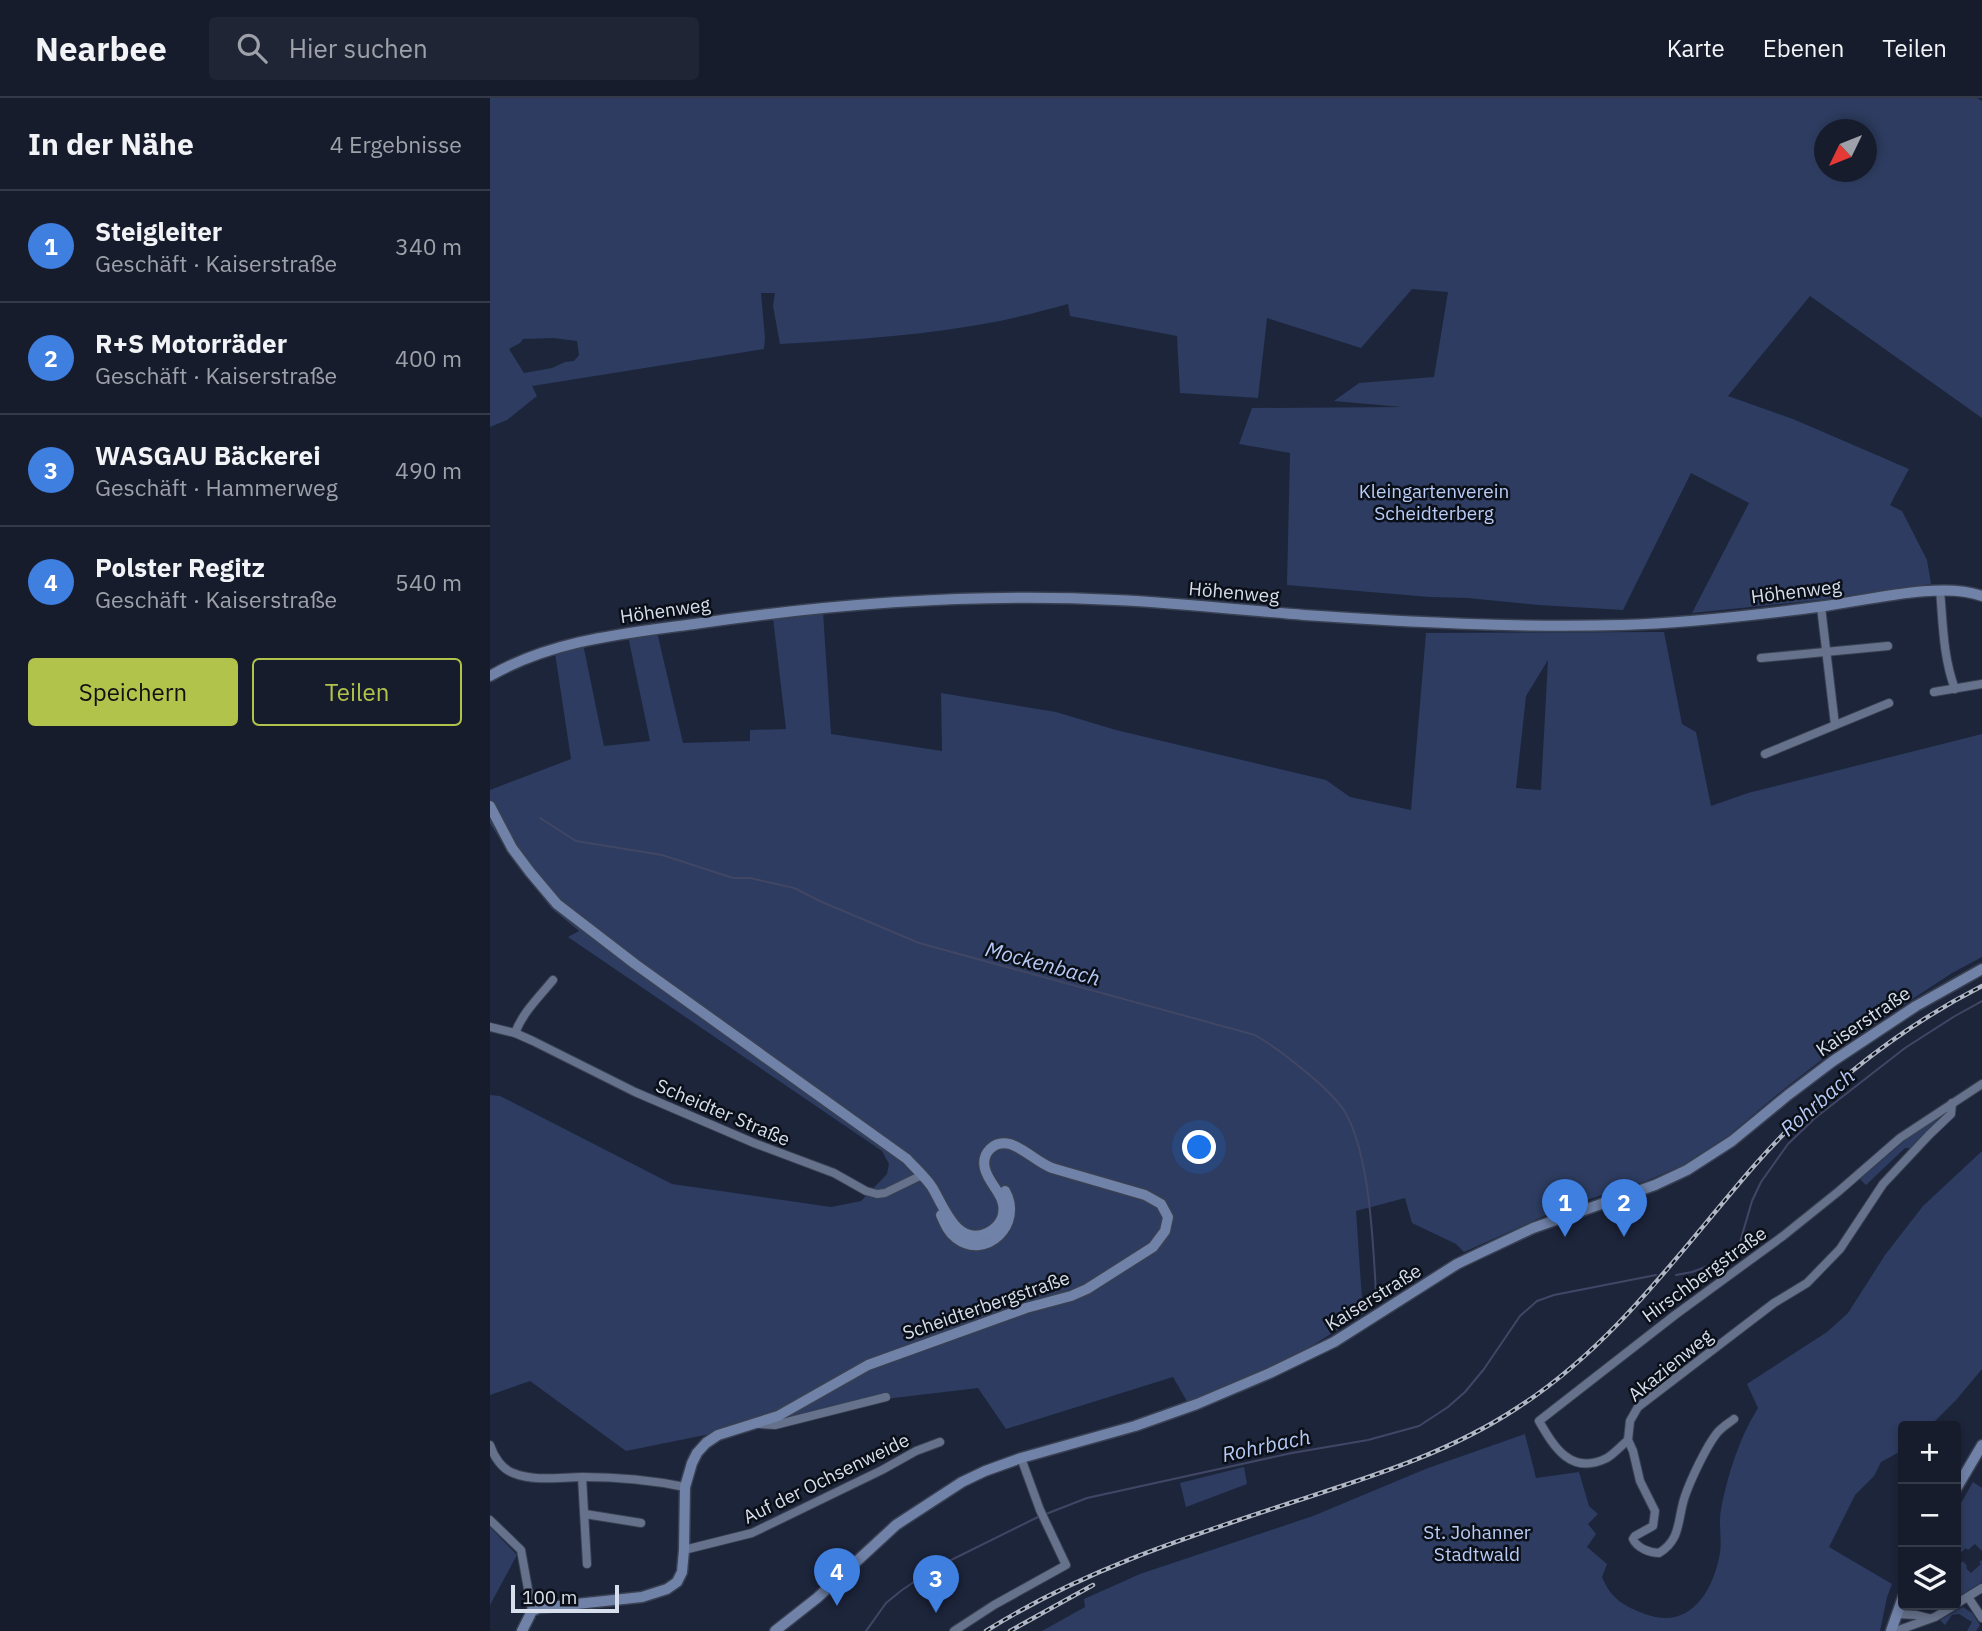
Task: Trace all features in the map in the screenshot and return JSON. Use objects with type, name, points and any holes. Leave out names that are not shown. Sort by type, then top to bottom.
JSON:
[{"type":"street","name":"Höhenweg","points":[[490,676],[509,666],[584,640],[794,610],[888,601],[992,597],[1116,600],[1305,615],[1516,625],[1623,625],[1821,607],[1940,590],[1982,596]]},
{"type":"street","points":[[1940,590],[1944,644],[1955,689]]},
{"type":"street","points":[[1821,607],[1835,725]]},
{"type":"street","points":[[1761,658],[1888,646]]},
{"type":"street","points":[[1934,692],[1982,684]]},
{"type":"street","points":[[1765,754],[1889,703]]},
{"type":"street","name":"Scheidterbergstraße","points":[[491,807],[512,848],[557,904],[646,972],[889,1144],[922,1175],[959,1231],[978,1236],[991,1231],[1001,1221],[1004,1208],[1001,1196],[986,1171],[984,1162],[986,1153],[997,1144],[1006,1143],[1045,1165],[1136,1192],[1155,1201],[1166,1211],[1168,1224],[1153,1247],[1087,1289],[868,1365],[778,1416],[718,1434],[706,1443],[692,1463],[685,1487],[684,1550],[682,1572],[677,1582],[656,1594],[552,1606],[531,1611]]},
{"type":"street","name":"Kaiserstraße","points":[[775,1631],[817,1598],[908,1516],[962,1482],[1021,1458],[1135,1426],[1197,1404],[1270,1373],[1334,1342],[1457,1264],[1533,1228],[1655,1185],[1687,1170],[1732,1141],[1844,1054],[1916,1006],[1982,969]]},
{"type":"street","points":[[515,1033],[525,1012],[553,980]]},
{"type":"street","name":"Scheidter Straße","points":[[490,1027],[515,1033],[635,1092],[754,1143],[834,1173],[866,1191],[885,1193],[922,1175]]},
{"type":"street","name":"Hirschbergstraße","points":[[1628,1440],[1608,1458],[1579,1463],[1567,1459],[1556,1449],[1539,1421],[1675,1315],[1783,1236],[1900,1138],[1982,1084]]},
{"type":"street","name":"Akazienweg","points":[[1628,1440],[1630,1420],[1645,1401],[1774,1303],[1807,1283],[1821,1269],[1840,1249],[1883,1184],[1951,1114],[1952,1103]]},
{"type":"street","name":"Scheidterbergstraße","points":[[751,1423],[775,1425],[886,1397]]},
{"type":"street","points":[[1628,1440],[1640,1481],[1650,1499],[1655,1517],[1653,1527],[1633,1539],[1646,1550],[1659,1553],[1677,1533],[1689,1484],[1716,1434],[1734,1419]]},
{"type":"street","name":"Auf der Ochsenweide","points":[[684,1550],[752,1533],[871,1476],[916,1451],[940,1442]]},
{"type":"street","points":[[490,1445],[499,1462],[514,1474],[537,1478],[647,1479],[685,1487]]},
{"type":"street","points":[[1959,1484],[1979,1455],[1982,1445]]},
{"type":"street","points":[[954,1631],[976,1615],[1066,1565],[1040,1510],[1021,1458]]},
{"type":"street","points":[[582,1477],[587,1564]]},
{"type":"street","points":[[585,1514],[641,1523]]},
{"type":"street","points":[[490,1520],[521,1550],[531,1611],[522,1631]]},
{"type":"street","points":[[1961,1601],[1982,1588]]},
{"type":"street","points":[[1968,1597],[1982,1618]]},
{"type":"street","points":[[1898,1610],[1894,1631],[1931,1619],[1945,1610]]},
{"type":"street","points":[[1912,1610],[1916,1615]]},
{"type":"street","points":[[1897,1614],[1931,1619]]},
{"type":"street","points":[[1897,1614],[1905,1623],[1912,1625]]},
{"type":"green space","name":"Kleingartenverein Scheidterberg","points":[[490,98],[1977,98],[1982,101],[1982,418],[1810,296],[1728,396],[1793,419],[1909,469],[1890,505],[1902,511],[1927,560],[1931,584],[1819,600],[1692,613],[1749,503],[1691,473],[1623,610],[1287,585],[1290,453],[1239,444],[1252,408],[1402,407],[1334,401],[1359,383],[1434,377],[1448,292],[1412,289],[1361,348],[1267,318],[1258,398],[1180,393],[1177,336],[1070,316],[1068,304],[1000,321],[946,330],[780,344],[773,306],[775,293],[761,293],[764,349],[532,386],[537,396],[507,420],[490,427]],"holes":[[[553,338],[577,341],[579,355],[574,361],[524,373],[509,349],[523,339]]]},
{"type":"green space","points":[[823,612],[831,734],[942,751],[941,693],[1056,712],[1116,730],[1326,780],[1350,797],[1411,810],[1426,633],[1664,632],[1682,724],[1696,732],[1711,806],[1748,793],[1982,734],[1982,957],[1952,973],[1829,1054],[1728,1136],[1683,1165],[1646,1181],[1562,1208],[1464,1252],[1456,1244],[1412,1223],[1405,1198],[1356,1211],[1363,1314],[1289,1360],[1188,1403],[1173,1377],[1006,1429],[978,1388],[877,1400],[626,1451],[530,1381],[490,1395],[490,1095],[500,1096],[672,1184],[831,1207],[861,1201],[887,1174],[889,1164],[882,1151],[568,937],[579,931],[551,908],[508,852],[490,823],[490,790],[571,759],[555,653],[583,644],[604,746],[650,741],[628,636],[657,632],[683,743],[750,741],[750,730],[786,729],[773,618]],"holes":[[[1548,660],[1541,790],[1516,788],[1526,696]]]},
{"type":"green space","points":[[1945,1113],[1911,1148],[1905,1148],[1866,1185],[1860,1179],[1909,1137]]},
{"type":"green space","name":"St. Johanner Stadtwald","points":[[1982,1151],[1982,1369],[1935,1421],[1898,1421],[1898,1453],[1881,1462],[1874,1476],[1855,1495],[1829,1547],[1892,1584],[1880,1631],[1042,1631],[1085,1607],[1084,1599],[1140,1574],[1313,1516],[1428,1468],[1525,1434],[1536,1478],[1579,1472],[1589,1506],[1598,1514],[1588,1524],[1596,1534],[1587,1547],[1607,1564],[1602,1577],[1614,1596],[1631,1608],[1660,1618],[1685,1613],[1695,1606],[1710,1585],[1719,1558],[1720,1515],[1727,1483],[1740,1444],[1758,1408],[1747,1384],[1827,1332],[1848,1313],[1885,1255],[1923,1206]]},
{"type":"green space","points":[[1244,1467],[1247,1484],[1186,1507],[1180,1483]]},
{"type":"green space","points":[[1973,1482],[1982,1488],[1982,1551],[1975,1544],[1968,1550],[1966,1548],[1961,1552],[1961,1503]]},
{"type":"green space","points":[[490,1527],[517,1555],[490,1605]]},
{"type":"green space","points":[[1982,1560],[1982,1582],[1961,1595],[1963,1561],[1971,1573]]},
{"type":"green space","points":[[1961,1608],[1972,1613],[1980,1625],[1976,1631],[1967,1631],[1972,1622],[1959,1614],[1952,1615],[1945,1625],[1940,1620]]},
{"type":"waterway","name":"Mockenbach","points":[[540,818],[576,841],[662,855],[733,878],[750,878],[794,888],[919,943],[1255,1035],[1304,1070],[1345,1112],[1360,1151],[1365,1175],[1376,1293]]},
{"type":"waterway","name":"Rohrbach","points":[[1676,1275],[1708,1266],[1736,1249],[1761,1182],[1788,1144],[1815,1118],[1905,1048],[1982,1001]]},
{"type":"waterway","name":"Rohrbach","points":[[1046,1514],[1087,1498],[1292,1453],[1368,1440],[1419,1426],[1465,1392],[1520,1316],[1537,1301],[1554,1295],[1656,1275]]},
{"type":"waterway","name":"Rohrbach","points":[[866,1631],[886,1603],[933,1569],[1040,1516]]},
{"type":"railway","points":[[986,1631],[1059,1590],[1135,1557],[1437,1451],[1517,1408],[1585,1356],[1615,1327],[1754,1166],[1832,1088],[1888,1043],[1982,986]]},
{"type":"railway","points":[[1010,1631],[1093,1585]]},
{"type":"place","name":"Steigleiter","points":[[1565,1237]]},
{"type":"place","name":"R+S Motorräder","points":[[1624,1237]]},
{"type":"place","name":"Polster Regitz","points":[[837,1606]]},
{"type":"place","name":"WASGAU Bäckerei","points":[[936,1613]]}]
